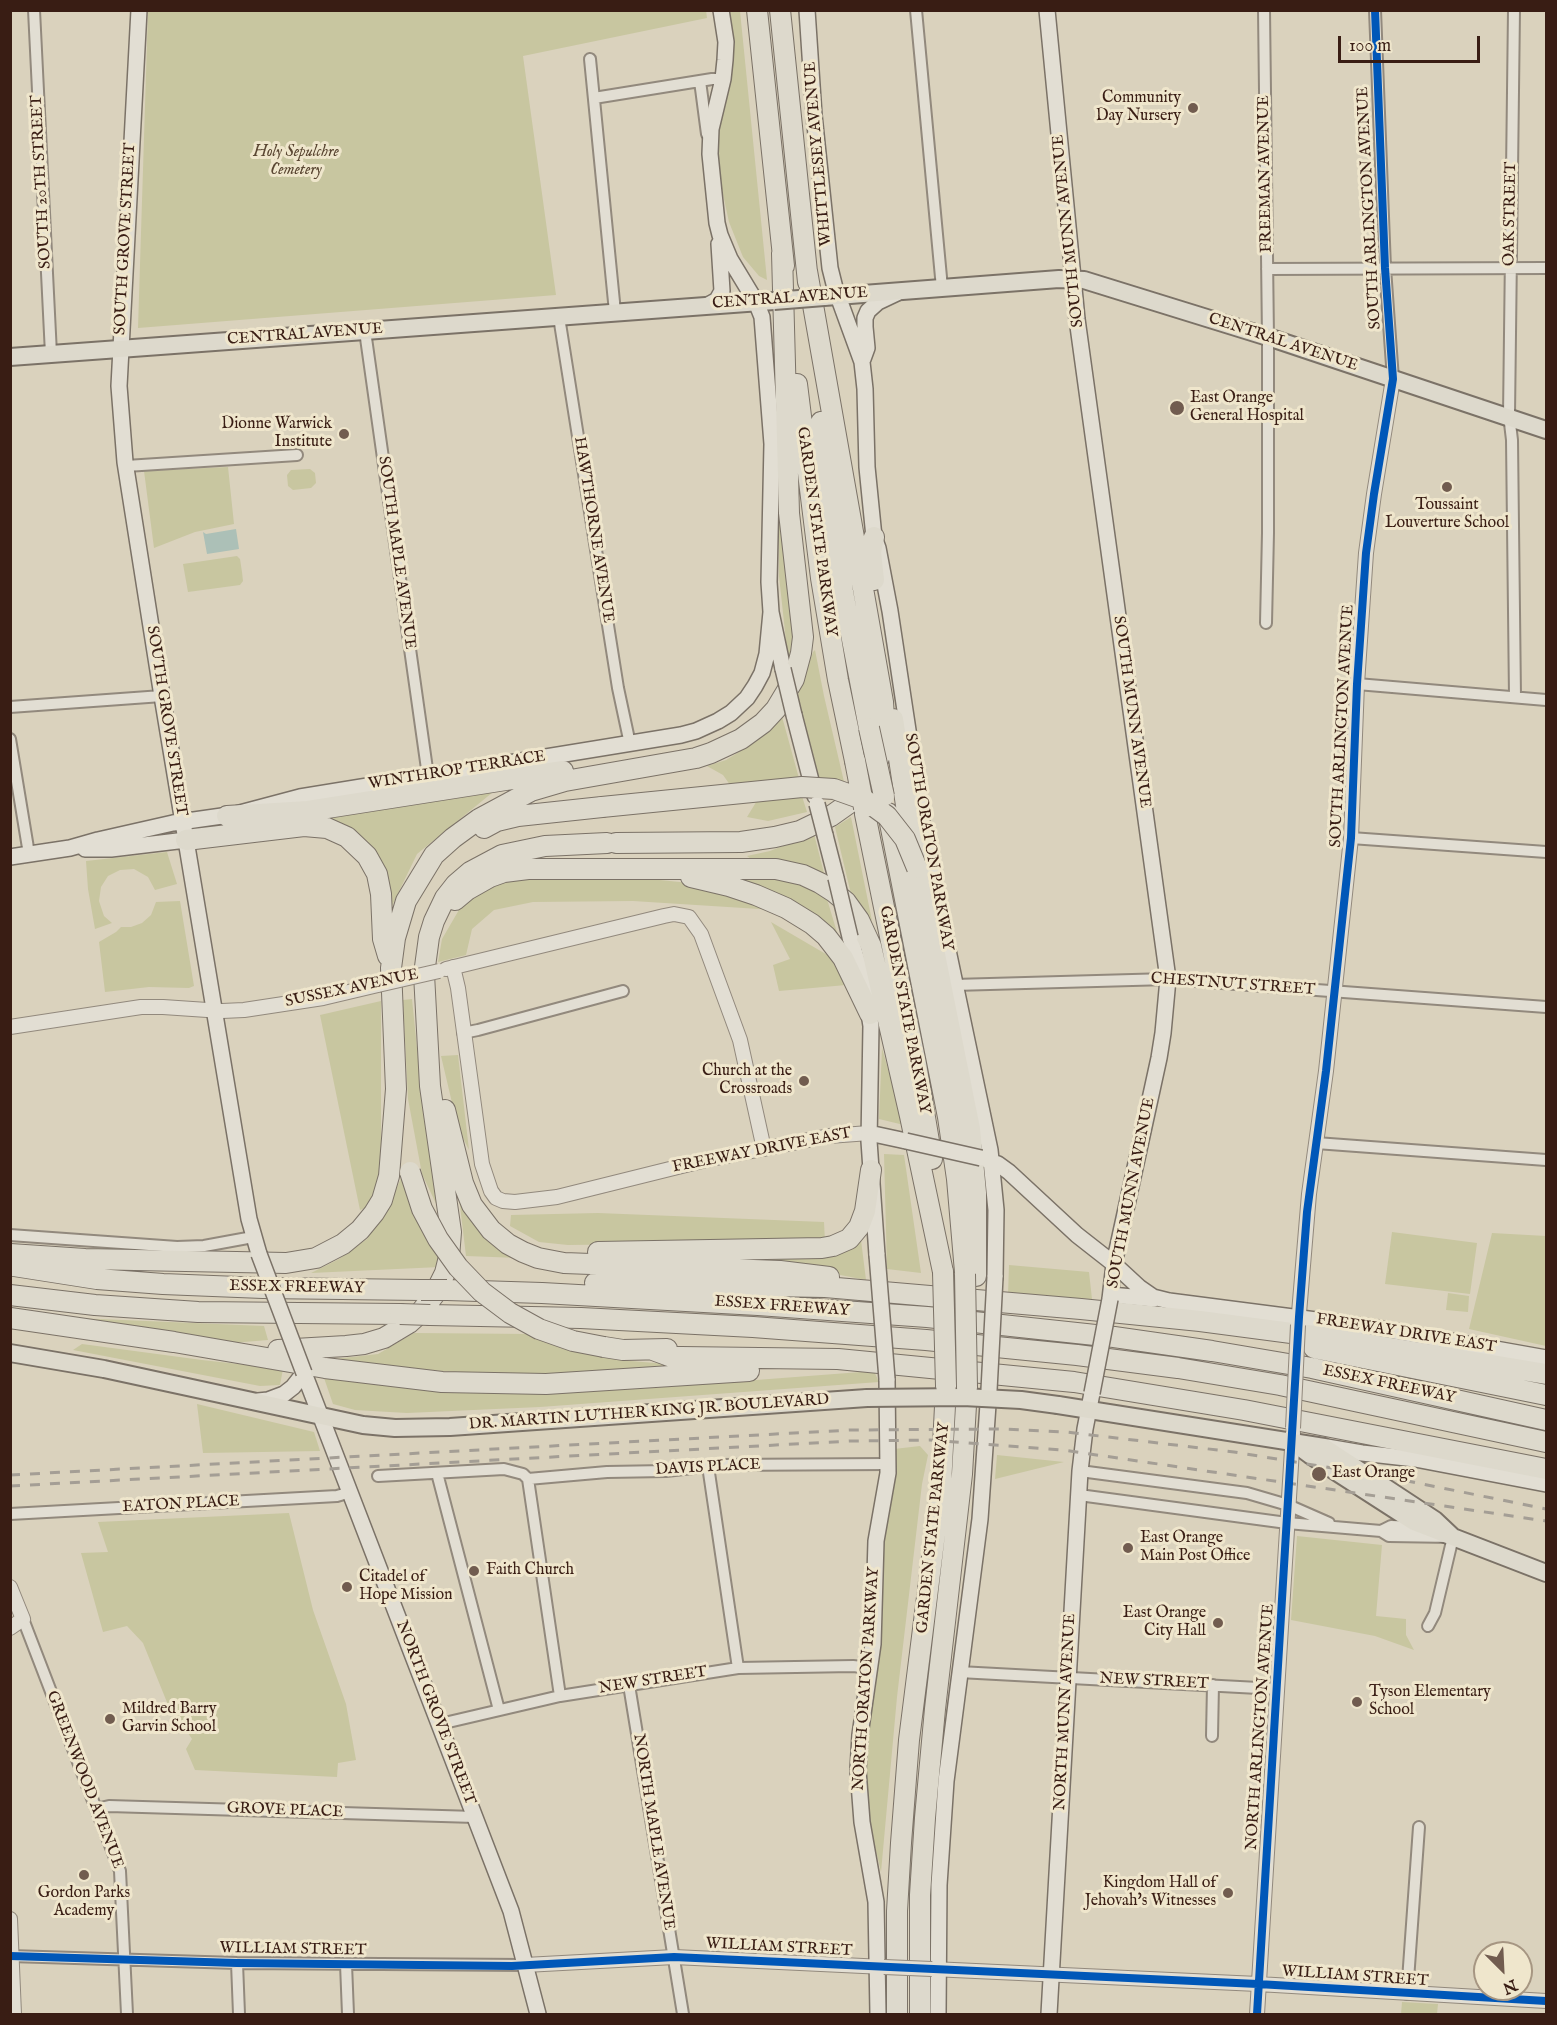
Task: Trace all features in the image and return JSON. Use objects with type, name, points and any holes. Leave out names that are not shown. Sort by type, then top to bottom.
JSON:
[{"type":"highway","name":"GARDEN STATE PARKWAY","points":[[757,10],[782,252],[820,570],[838,680],[926,1123],[937,1199],[944,1272],[946,1386],[941,1486],[909,1740],[900,1843],[897,1911],[897,2014]]},
{"type":"highway","name":"GARDEN STATE PARKWAY","points":[[780,10],[816,377],[845,603],[948,1116],[960,1202],[979,1276],[967,1388],[959,1506],[927,1786],[920,1895],[920,2014]]},
{"type":"highway","points":[[10,1254],[85,1259],[278,1264],[300,1262],[330,1252],[350,1239],[365,1225],[385,1193],[392,1158],[396,1089],[391,968],[395,938],[406,902],[434,855],[479,819],[508,802],[548,786],[610,772],[696,758],[734,743],[755,730],[770,716],[786,694],[797,670],[801,653],[802,629],[789,513],[782,252]]},
{"type":"highway","points":[[174,1342],[278,1350],[358,1345],[396,1332],[415,1318],[425,1307],[445,1273],[451,1241],[430,1086],[424,964],[432,927],[441,906],[456,884],[477,867],[494,858],[534,848],[612,843],[741,842],[801,831],[831,816],[855,799],[870,778],[881,753],[885,733],[884,710],[807,271]]},
{"type":"highway","points":[[874,537],[870,552],[905,801],[970,1129],[975,1177],[979,1276]]},
{"type":"highway","points":[[226,816],[320,809],[589,768],[610,772]]},
{"type":"highway","points":[[428,866],[439,862],[461,842],[497,821],[526,814],[802,787],[828,788],[847,792],[865,800],[887,816],[905,839],[917,868]]},
{"type":"highway","points":[[185,831],[311,826],[327,828],[347,837],[367,856],[377,874],[381,894],[383,939],[391,968]]},
{"type":"highway","points":[[432,927],[460,896],[483,881],[504,872],[528,869],[783,870],[803,874],[820,883],[851,908],[862,926],[873,953],[944,1272]]},
{"type":"highway","points":[[602,869],[698,879],[756,895],[786,908],[819,930],[838,950],[870,1014]]},
{"type":"highway","points":[[426,1023],[441,1097],[469,1198],[486,1225],[508,1244],[538,1258],[571,1263],[792,1272],[923,1296]]},
{"type":"highway","points":[[396,1089],[410,1172],[423,1209],[438,1239],[458,1267],[482,1292],[510,1313],[539,1329],[573,1341],[604,1347],[653,1350],[782,1347],[880,1349],[926,1340]]},
{"type":"highway","points":[[460,1168],[468,1188],[480,1206],[506,1232],[542,1248],[584,1252],[833,1246],[849,1239],[859,1227],[865,1211],[871,1170]]},
{"type":"highway","name":"ESSEX FREEWAY","points":[[10,1266],[163,1284],[542,1293],[927,1317],[1114,1337],[1212,1351],[1301,1366],[1546,1420]]},
{"type":"highway","points":[[447,1290],[556,1282],[813,1287],[1200,1321],[1337,1339],[1546,1374]]},
{"type":"highway","name":"ESSEX FREEWAY","points":[[10,1295],[94,1305],[189,1312],[400,1314],[650,1321],[926,1340],[1116,1360],[1212,1373],[1313,1391],[1546,1442]]},
{"type":"highway","points":[[1081,1309],[1326,1350],[1546,1395]]},
{"type":"highway","points":[[10,1318],[174,1342],[364,1374],[473,1383],[546,1384],[837,1365],[902,1365]]},
{"type":"highway","points":[[653,1350],[672,1357],[826,1358],[1074,1382],[1176,1398],[1546,1469]]},
{"type":"main road","name":"SOUTH GROVE STREET","points":[[138,10],[119,386],[126,466],[162,696],[253,1237],[321,1416]]},
{"type":"main road","points":[[708,305],[717,300],[722,291],[710,154],[711,129],[723,79],[726,42],[721,10]]},
{"type":"main road","name":"WHITTLESEY AVENUE","points":[[807,10],[814,115],[830,265],[831,296]]},
{"type":"main road","name":"SOUTH MUNN AVENUE","points":[[1047,10],[1072,279],[1168,979],[1159,1058],[1114,1264],[1111,1297],[1091,1401]]},
{"type":"main road","points":[[717,223],[726,252],[756,302],[762,322],[772,444],[769,549],[771,612],[794,715],[870,1014],[871,1170]]},
{"type":"main road","name":"CENTRAL AVENUE","points":[[10,357],[1072,279],[1097,283],[1268,337],[1546,430]]},
{"type":"main road","points":[[862,362],[867,348],[865,318],[868,310],[878,302],[902,291]]},
{"type":"main road","name":"SOUTH ORATON PARKWAY","points":[[831,296],[862,362],[867,467],[874,537],[890,611],[922,826],[978,1091],[996,1210],[979,1276],[989,1390],[980,1519],[959,1672]]},
{"type":"main road","name":"WINTHROP TERRACE","points":[[10,857],[70,848],[111,849],[185,831],[226,816],[300,797],[630,744],[696,731],[718,721],[737,708],[751,692],[762,673],[767,654],[771,612]]},
{"type":"main road","name":"FREEWAY DRIVE EAST","points":[[869,1133],[987,1160],[1009,1172],[1077,1235],[1114,1264],[1144,1292],[1153,1297],[1299,1321],[1404,1332],[1546,1358]]},
{"type":"main road","name":"NORTH ORATON PARKWAY","points":[[871,1170],[887,1379],[888,1464],[876,1545],[870,1668],[860,1735],[858,1786],[861,1822],[876,1902],[880,1967],[878,2014]]},
{"type":"main road","points":[[1111,1297],[1169,1301]]},
{"type":"main road","name":"DR. MARTIN LUTHER KING JR. BOULEVARD","points":[[10,1353],[112,1370],[377,1427],[414,1429],[867,1398],[963,1396],[1058,1405],[1091,1401],[1292,1435],[1324,1447],[1435,1520],[1453,1537]]},
{"type":"main road","points":[[254,1401],[284,1395],[304,1374]]},
{"type":"main road","name":"NORTH MUNN AVENUE","points":[[1049,2014],[1080,1471],[1091,1401]]},
{"type":"main road","name":"NORTH GROVE STREET","points":[[321,1416],[511,1911],[538,2014]]},
{"type":"main road","name":"DR. MARTIN LUTHER KING JR. BOULEVARD","points":[[1292,1435],[1310,1455],[1414,1522],[1546,1573]]},
{"type":"main road","points":[[1324,1447],[1415,1458],[1546,1485]]},
{"type":"main road","points":[[938,2014],[935,1969],[943,1814],[959,1672]]},
{"type":"street","name":"SOUTH 20TH STREET","points":[[34,10],[51,354]]},
{"type":"street","points":[[916,10],[942,288]]},
{"type":"street","name":"FREEMAN AVENUE","points":[[1264,10],[1268,337],[1266,623]]},
{"type":"street","name":"SOUTH ARLINGTON AVENUE","points":[[1292,1435],[1307,1212],[1335,992],[1351,838],[1357,684],[1366,553],[1393,379],[1385,268],[1376,10]]},
{"type":"street","name":"OAK STREET","points":[[1514,10],[1509,418],[1512,440],[1515,697]]},
{"type":"street","points":[[590,59],[615,312]]},
{"type":"street","points":[[594,98],[723,79]]},
{"type":"street","points":[[700,81],[710,154]]},
{"type":"street","points":[[1267,269],[1546,268]]},
{"type":"street","name":"HAWTHORNE AVENUE","points":[[559,317],[616,676],[630,744]]},
{"type":"street","name":"SOUTH MAPLE AVENUE","points":[[365,331],[428,776]]},
{"type":"street","points":[[126,466],[297,455]]},
{"type":"street","points":[[1357,684],[1546,700]]},
{"type":"street","points":[[10,707],[162,696]]},
{"type":"street","points":[[10,739],[29,854]]},
{"type":"street","points":[[1351,838],[1546,852]]},
{"type":"street","name":"SUSSEX AVENUE","points":[[10,1027],[141,1007],[163,1006],[214,1011],[244,1010],[323,998],[674,914],[689,917],[702,933],[740,1040],[764,1149]]},
{"type":"street","points":[[453,967],[463,1032],[623,991]]},
{"type":"street","name":"CHESTNUT STREET","points":[[954,985],[1168,979],[1546,1007]]},
{"type":"street","name":"FREEWAY DRIVE EAST","points":[[463,1032],[482,1164],[493,1195],[510,1202],[557,1197],[691,1163],[837,1135],[869,1133]]},
{"type":"street","points":[[1316,1143],[1546,1160]]},
{"type":"street","points":[[10,1235],[177,1247],[204,1246],[253,1237]]},
{"type":"street","name":"NORTH ARLINGTON AVENUE","points":[[1257,2014],[1292,1435]]},
{"type":"street","name":"DAVIS PLACE","points":[[528,1479],[608,1472],[666,1471],[708,1466],[888,1464]]},
{"type":"street","points":[[708,1466],[738,1668]]},
{"type":"street","points":[[378,1476],[504,1469],[523,1473],[528,1479],[560,1696]]},
{"type":"street","points":[[1080,1471],[1247,1493],[1288,1505],[1338,1526]]},
{"type":"street","points":[[436,1473],[499,1710]]},
{"type":"street","name":"EATON PLACE","points":[[10,1514],[337,1496],[351,1492]]},
{"type":"street","points":[[1079,1496],[1287,1523],[1381,1531],[1391,1536],[1453,1537],[1435,1613],[1428,1626]]},
{"type":"street","points":[[1381,1531],[1391,1526],[1426,1528]]},
{"type":"street","name":"GREENWOOD AVENUE","points":[[10,1587],[121,1875],[127,2014]]},
{"type":"street","points":[[10,1628],[23,1619]]},
{"type":"street","name":"NEW STREET","points":[[440,1724],[560,1696],[738,1668],[853,1666],[870,1668]]},
{"type":"street","name":"NEW STREET","points":[[959,1672],[1277,1689]]},
{"type":"street","name":"NORTH MAPLE AVENUE","points":[[629,1685],[683,2014]]},
{"type":"street","points":[[1212,1736],[1213,1685]]},
{"type":"street","name":"GROVE PLACE","points":[[96,1809],[109,1806],[475,1817]]},
{"type":"street","points":[[1407,1994],[1419,1827]]},
{"type":"street","points":[[10,1918],[14,2014]]},
{"type":"street","name":"WILLIAM STREET","points":[[11,1956],[237,1963],[525,1965],[674,1957],[1258,1984],[1546,2001]]},
{"type":"street","points":[[237,1963],[239,2014]]},
{"type":"street","points":[[346,1964],[348,2014]]},
{"type":"green space","name":"Holy Sepulchre Cemetery","points":[[706,10],[707,18],[523,56],[556,295],[138,328],[148,11]]},
{"type":"green space","points":[[729,11],[740,11],[767,280],[759,276],[743,257],[729,222],[719,176],[717,139],[732,70],[734,49]]},
{"type":"green space","points":[[228,467],[234,524],[195,532],[154,548],[144,471]]},
{"type":"green space","points":[[310,469],[315,473],[316,483],[311,488],[293,490],[288,486],[287,475],[291,470]]},
{"type":"green space","points":[[779,513],[783,515],[795,617],[791,670],[779,576]]},
{"type":"green space","points":[[237,556],[240,559],[243,581],[240,585],[188,592],[183,564]]},
{"type":"green space","points":[[815,650],[845,786],[819,782],[797,698]]},
{"type":"green space","points":[[781,713],[800,782],[733,789],[723,775],[707,766],[726,760],[752,744]]},
{"type":"green space","points":[[498,788],[417,854],[390,910],[385,874],[313,818]]},
{"type":"green space","points":[[801,793],[807,812],[768,821],[747,817],[758,799]]},
{"type":"green space","points":[[851,817],[872,921],[851,894],[835,827]]},
{"type":"green space","points":[[814,834],[826,881],[758,864],[747,856],[770,851]]},
{"type":"green space","points":[[167,852],[177,884],[155,890],[148,877],[134,869],[120,870],[108,876],[101,887],[99,901],[104,916],[112,923],[95,929],[86,861]]},
{"type":"green space","points":[[527,875],[621,876],[699,884],[775,910],[633,901],[533,902],[494,910],[472,929],[466,955],[438,962],[442,939],[463,903],[491,883]]},
{"type":"green space","points":[[771,875],[803,883],[827,899],[839,939],[734,877]]},
{"type":"green space","points":[[180,901],[194,986],[189,988],[149,987],[105,992],[99,942],[121,927],[131,927],[142,923],[151,915],[156,902]]},
{"type":"green space","points":[[771,922],[836,960],[846,985],[779,991],[773,965],[790,959]]},
{"type":"green space","points":[[412,999],[422,1097],[440,1212],[422,1174],[408,1099],[403,1000]]},
{"type":"green space","points":[[381,1001],[381,1168],[370,1206],[360,1210],[320,1015]]},
{"type":"green space","points":[[882,1048],[904,1125],[879,1119]]},
{"type":"green space","points":[[458,1055],[469,1150],[458,1128],[441,1056]]},
{"type":"green space","points":[[884,1154],[904,1155],[921,1273],[887,1269]]},
{"type":"green space","points":[[402,1176],[442,1257],[440,1267],[311,1273],[339,1259],[367,1239],[388,1207]]},
{"type":"green space","points":[[458,1189],[519,1258],[466,1256]]},
{"type":"green space","points":[[598,1213],[824,1222],[825,1242],[568,1245],[539,1242],[510,1226],[511,1215]]},
{"type":"green space","points":[[1392,1232],[1477,1243],[1470,1294],[1385,1284]]},
{"type":"green space","points":[[1492,1233],[1546,1236],[1546,1346],[1469,1329]]},
{"type":"green space","points":[[861,1240],[866,1280],[825,1272],[688,1259]]},
{"type":"green space","points":[[1009,1265],[1089,1272],[1092,1299],[1008,1295]]},
{"type":"green space","points":[[1448,1293],[1469,1296],[1468,1312],[1446,1310]]},
{"type":"green space","points":[[76,1318],[264,1326],[268,1340],[232,1343]]},
{"type":"green space","points":[[414,1333],[530,1334],[564,1349],[631,1361],[703,1367],[571,1374],[453,1372],[326,1360],[378,1354]]},
{"type":"green space","points":[[82,1344],[283,1369],[280,1385],[260,1386],[73,1350]]},
{"type":"green space","points":[[874,1371],[879,1382],[540,1407],[407,1413],[355,1410],[333,1404],[324,1378],[408,1387],[513,1394],[651,1388]]},
{"type":"green space","points":[[197,1404],[314,1432],[320,1451],[203,1453]]},
{"type":"green space","points":[[920,1446],[928,1455],[922,1484],[897,1697],[881,1872],[870,1825],[865,1750],[876,1686],[882,1532],[894,1449]]},
{"type":"green space","points":[[997,1455],[1064,1462],[995,1479]]},
{"type":"green space","points":[[289,1513],[313,1610],[346,1704],[356,1760],[338,1763],[337,1777],[195,1770],[186,1749],[192,1739],[186,1730],[177,1727],[143,1643],[127,1626],[103,1632],[81,1553],[108,1552],[98,1522]]},
{"type":"green space","points":[[1297,1536],[1382,1545],[1376,1616],[1406,1619],[1406,1635],[1414,1650],[1375,1636],[1291,1620]]},
{"type":"green space","points":[[1402,2002],[1438,2004],[1437,2014],[1401,2014]]},
{"type":"shaded area","points":[[236,529],[239,549],[207,554],[203,532],[206,534]]},
{"type":"railway","points":[[10,1475],[851,1430],[1004,1429],[1066,1432],[1234,1452],[1393,1478],[1546,1509]]},
{"type":"railway","points":[[10,1486],[851,1441],[930,1440],[1063,1450],[1546,1521]]},
{"type":"cycle path","points":[[1257,2014],[1307,1212],[1326,1071],[1351,838],[1357,684],[1366,553],[1393,379],[1385,268],[1375,10]]},
{"type":"cycle path","points":[[10,1956],[237,1963],[512,1966],[674,1957],[1258,1984],[1546,2001]]},
{"type":"place","name":"Community Day Nursery","points":[[1193,108]]},
{"type":"place","name":"East Orange General Hospital","points":[[1177,408]]},
{"type":"place","name":"Dionne Warwick Institute","points":[[344,434]]},
{"type":"place","name":"Toussaint Louverture School","points":[[1447,487]]},
{"type":"place","name":"Church at the Crossroads","points":[[804,1081]]},
{"type":"place","name":"East Orange","points":[[1319,1474]]},
{"type":"place","name":"East Orange Main Post Office","points":[[1128,1548]]},
{"type":"place","name":"Faith Church","points":[[474,1571]]},
{"type":"place","name":"Citadel of Hope Mission","points":[[347,1587]]},
{"type":"place","name":"East Orange City Hall","points":[[1218,1623]]},
{"type":"place","name":"Tyson Elementary School","points":[[1357,1702]]},
{"type":"place","name":"Mildred Barry Garvin School","points":[[110,1719]]},
{"type":"place","name":"Gordon Parks Academy","points":[[84,1875]]},
{"type":"place","name":"Kingdom Hall of Jehovah's Witnesses","points":[[1228,1893]]}]
